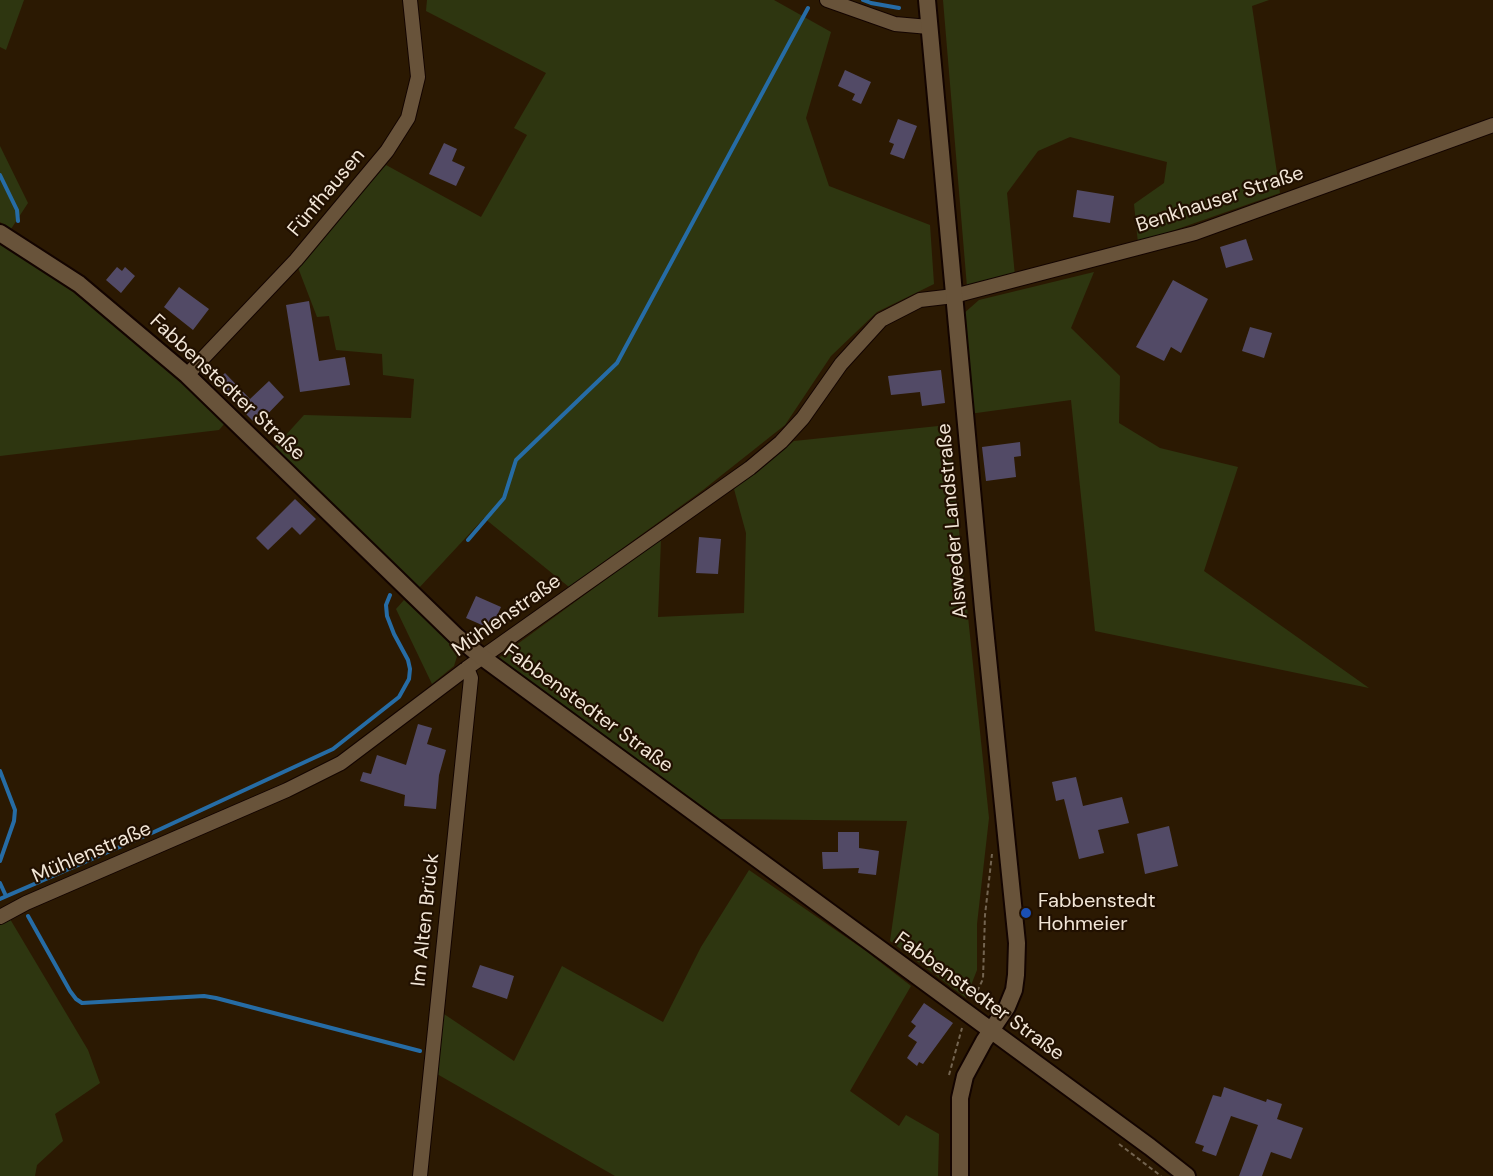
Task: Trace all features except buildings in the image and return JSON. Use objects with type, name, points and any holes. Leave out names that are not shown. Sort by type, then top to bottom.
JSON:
[{"type":"street","name":"Fünfhausen","points":[[187,375],[296,260],[387,152],[408,118],[418,77],[410,0]]},
{"type":"street","points":[[827,0],[895,24],[929,27]]},
{"type":"street","name":"Alsweder Landstraße","points":[[927,3],[982,609],[1017,943],[1014,990],[1007,1007],[990,1031],[965,1076],[960,1098],[960,1176]]},
{"type":"street","name":"Benkhauser Straße","points":[[954,296],[1195,233],[1493,125]]},
{"type":"street","name":"Fabbenstedter Straße","points":[[5,236],[79,284],[187,375],[456,636],[482,657],[1187,1176]]},
{"type":"street","name":"Mühlenstraße","points":[[0,917],[21,905],[287,790],[341,763],[466,668],[750,468],[781,442],[803,418],[841,364],[881,320],[920,300],[954,296]]},
{"type":"street","name":"Im Alten Brück","points":[[420,1176],[471,678],[466,668]]},
{"type":"green space","points":[[0,0],[24,0],[6,50],[0,47]]},
{"type":"green space","points":[[427,0],[774,0],[831,32],[806,118],[829,186],[930,225],[934,284],[877,312],[831,356],[785,425],[703,490],[569,587],[484,518],[418,589],[275,447],[304,415],[411,418],[414,379],[383,375],[382,354],[336,350],[329,316],[317,317],[297,265],[386,165],[481,217],[527,135],[514,128],[546,73],[426,11]]},
{"type":"green space","points":[[943,0],[1269,0],[1252,6],[1280,193],[1138,243],[1134,204],[1164,183],[1167,162],[1070,137],[1038,151],[1007,193],[1015,276],[967,287]]},
{"type":"green space","points":[[0,146],[28,203],[11,229],[0,222]]},
{"type":"green space","points":[[0,242],[75,293],[152,356],[226,422],[219,430],[0,456]]},
{"type":"green space","points":[[1094,272],[1071,328],[1120,376],[1119,423],[1160,448],[1238,467],[1204,571],[1369,688],[1095,631],[1071,400],[969,414],[962,315],[979,300]]},
{"type":"green space","points":[[948,425],[989,818],[977,924],[977,970],[966,998],[890,941],[907,821],[720,819],[497,659],[661,539],[658,617],[744,613],[746,533],[734,489],[794,441]]},
{"type":"green space","points":[[404,600],[459,650],[454,666],[432,684],[396,609]]},
{"type":"green space","points":[[749,870],[866,951],[911,986],[850,1091],[899,1126],[906,1115],[939,1134],[938,1176],[615,1176],[437,1074],[444,1014],[514,1061],[562,966],[663,1022],[701,947]]},
{"type":"green space","points":[[10,919],[88,1050],[100,1083],[55,1114],[63,1141],[37,1165],[35,1176],[0,1176],[0,924]]},
{"type":"waterway","points":[[863,0],[899,8]]},
{"type":"waterway","points":[[468,540],[504,498],[516,460],[617,363],[808,8]]},
{"type":"waterway","points":[[0,175],[17,210],[18,221]]},
{"type":"waterway","points":[[0,899],[154,832],[333,749],[399,697],[409,679],[408,660],[387,616],[386,605],[390,595]]},
{"type":"waterway","points":[[0,771],[15,810],[14,821],[0,861]]},
{"type":"waterway","points":[[0,883],[6,896]]},
{"type":"waterway","points":[[28,916],[70,991],[82,1003],[204,996],[420,1051]]},
{"type":"place","name":"Fabbenstedt Hohmeier","points":[[1026,913]]}]
